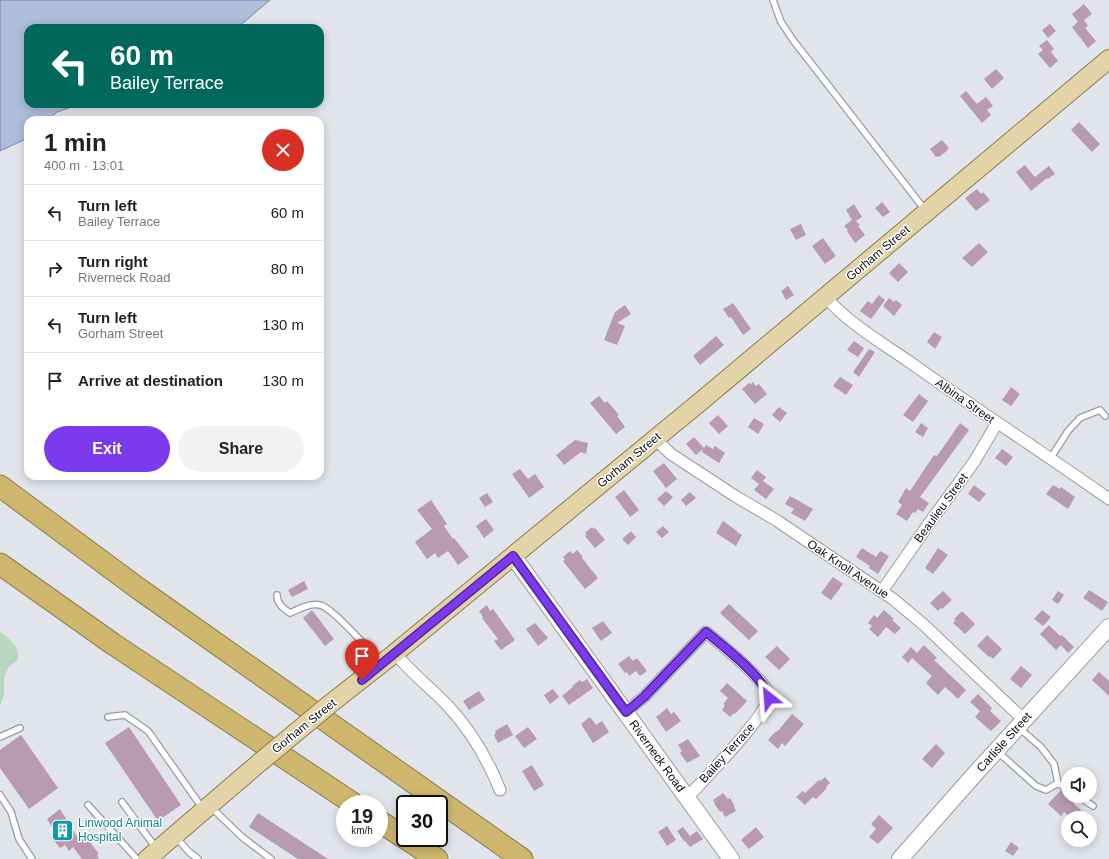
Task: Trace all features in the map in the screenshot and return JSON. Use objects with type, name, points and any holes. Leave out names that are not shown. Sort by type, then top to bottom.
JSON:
[{"type":"highway","points":[[0,486],[139,589],[522,859]]},
{"type":"highway","points":[[0,564],[113,644],[340,795]]},
{"type":"highway","points":[[419,847],[437,859]]},
{"type":"main road","name":"Gorham Street","points":[[152,855],[259,763],[513,556],[1109,59]]},
{"type":"main road","name":"Riverneck Road","points":[[513,556],[731,859]]},
{"type":"main road","name":"Carlisle Street","points":[[900,859],[996,750],[1109,627]]},
{"type":"street","name":"Albina Street","points":[[825,296],[846,316],[997,423],[1109,499]]},
{"type":"street","name":"Beaulieu Street","points":[[882,591],[970,467],[997,423]]},
{"type":"street","name":"Oak Knoll Avenue","points":[[654,439],[671,454],[729,492],[776,520],[882,591],[924,625],[1021,723]]},
{"type":"street","name":"Bailey Terrace","points":[[626,712],[644,697],[706,632],[746,667],[762,684],[769,698],[758,720],[687,798]]},
{"type":"street","points":[[389,658],[407,668],[449,707],[464,725],[492,770],[500,790]]},
{"type":"lane","points":[[773,0],[781,22],[793,40],[927,212]]},
{"type":"lane","points":[[1050,458],[1068,431],[1080,418],[1100,410],[1104,416]]},
{"type":"lane","points":[[277,595],[282,608],[290,613],[309,605],[321,605],[389,658]]},
{"type":"lane","points":[[108,717],[125,715],[148,731],[207,808],[271,859]]},
{"type":"lane","points":[[1021,723],[1054,764],[1058,783],[1061,785]]},
{"type":"lane","points":[[0,737],[20,728]]},
{"type":"lane","points":[[996,750],[1036,786],[1046,790],[1058,783]]},
{"type":"lane","points":[[0,795],[11,812],[19,839],[32,859]]},
{"type":"lane","points":[[122,802],[152,855]]},
{"type":"lane","points":[[1088,803],[1093,806]]},
{"type":"lane","points":[[88,805],[137,859]]},
{"type":"lane","points":[[175,836],[189,852],[198,859]]},
{"type":"green space","points":[[0,632],[16,647],[18,660],[9,666],[4,677],[4,695],[0,705]]},
{"type":"water","points":[[0,0],[270,0],[242,24],[24,24],[24,108],[68,108],[57,112],[52,116],[24,116],[24,140],[0,151]]},
{"type":"building","points":[[1084,4],[1092,14],[1084,20],[1088,26],[1085,28],[1096,41],[1088,48],[1072,27],[1078,22],[1072,14]]},
{"type":"building","points":[[1050,24],[1056,31],[1048,38],[1042,30]]},
{"type":"building","points":[[1047,40],[1054,49],[1051,52],[1058,61],[1050,68],[1038,54],[1043,50],[1039,46]]},
{"type":"building","points":[[996,69],[1004,78],[992,89],[984,79]]},
{"type":"building","points":[[966,91],[977,104],[986,97],[993,106],[987,110],[991,115],[982,123],[960,96]]},
{"type":"building","points":[[1079,122],[1100,144],[1092,152],[1071,130]]},
{"type":"building","points":[[942,140],[949,148],[939,157],[936,157],[930,149]]},
{"type":"building","points":[[1025,165],[1035,177],[1049,166],[1055,174],[1048,179],[1047,178],[1031,191],[1016,172]]},
{"type":"building","points":[[977,189],[981,194],[983,192],[990,200],[976,211],[965,198]]},
{"type":"building","points":[[882,202],[890,212],[883,217],[875,208]]},
{"type":"building","points":[[854,204],[862,217],[856,221],[860,225],[858,226],[865,235],[855,243],[844,226],[852,220],[846,210]]},
{"type":"building","points":[[801,224],[806,235],[796,240],[790,229]]},
{"type":"building","points":[[823,238],[836,256],[825,264],[812,246]]},
{"type":"building","points":[[979,243],[988,252],[972,267],[962,258]]},
{"type":"building","points":[[899,263],[908,272],[898,282],[889,273]]},
{"type":"building","points":[[788,286],[794,295],[786,300],[781,291]]},
{"type":"building","points":[[879,295],[885,300],[871,319],[860,311],[868,301],[872,304]]},
{"type":"building","points":[[889,298],[894,302],[896,300],[902,305],[894,316],[883,306]]},
{"type":"building","points":[[733,303],[751,329],[743,335],[731,317],[729,318],[723,309]]},
{"type":"building","points":[[625,305],[631,314],[617,323],[625,326],[617,345],[604,340],[615,312]]},
{"type":"building","points":[[934,332],[942,337],[935,349],[927,342]]},
{"type":"building","points":[[716,336],[724,345],[700,365],[693,356]]},
{"type":"building","points":[[854,341],[864,348],[858,357],[847,350]]},
{"type":"building","points":[[869,349],[875,352],[859,377],[853,372]]},
{"type":"building","points":[[840,377],[853,385],[846,395],[833,386]]},
{"type":"building","points":[[753,382],[756,386],[759,384],[767,394],[755,404],[742,389],[749,383],[751,384]]},
{"type":"building","points":[[1011,387],[1020,394],[1011,406],[1002,400]]},
{"type":"building","points":[[919,394],[928,401],[913,422],[903,415]]},
{"type":"building","points":[[599,396],[605,403],[607,401],[619,415],[617,416],[625,427],[616,434],[590,403]]},
{"type":"building","points":[[779,407],[787,413],[780,422],[772,415]]},
{"type":"building","points":[[718,415],[728,426],[719,434],[709,423]]},
{"type":"building","points":[[754,418],[764,424],[758,434],[748,427]]},
{"type":"building","points":[[921,423],[928,428],[923,437],[915,432]]},
{"type":"building","points":[[960,423],[969,430],[920,497],[929,503],[923,512],[918,509],[915,513],[913,512],[907,521],[896,514],[902,505],[898,502],[906,488],[910,491],[934,455],[937,456]]},
{"type":"building","points":[[694,437],[704,448],[706,445],[713,449],[715,446],[725,453],[719,463],[702,452],[703,449],[696,455],[686,444]]},
{"type":"building","points":[[575,440],[588,443],[586,454],[581,452],[564,465],[556,455]]},
{"type":"building","points":[[1002,449],[1013,457],[1006,466],[995,458]]},
{"type":"building","points":[[664,463],[677,479],[666,488],[653,471]]},
{"type":"building","points":[[520,469],[528,479],[535,474],[544,487],[529,498],[512,474]]},
{"type":"building","points":[[757,470],[766,477],[763,481],[774,489],[766,499],[754,490],[759,484],[751,478]]},
{"type":"building","points":[[974,485],[986,494],[979,502],[968,494]]},
{"type":"building","points":[[1053,485],[1060,489],[1061,487],[1075,497],[1068,509],[1046,494]]},
{"type":"building","points":[[624,490],[639,510],[630,517],[615,497]]},
{"type":"building","points":[[666,491],[673,497],[664,506],[657,499]]},
{"type":"building","points":[[690,492],[696,498],[686,506],[681,500]]},
{"type":"building","points":[[487,493],[493,502],[485,507],[479,498]]},
{"type":"building","points":[[790,496],[813,509],[805,521],[791,513],[794,509],[785,504]]},
{"type":"building","points":[[431,500],[447,524],[444,526],[469,557],[458,565],[448,551],[438,558],[435,553],[427,559],[415,542],[432,529],[417,510]]},
{"type":"building","points":[[486,519],[494,530],[484,538],[476,526]]},
{"type":"building","points":[[723,521],[742,535],[736,546],[716,533]]},
{"type":"building","points":[[663,526],[669,532],[662,538],[656,532]]},
{"type":"building","points":[[592,527],[594,529],[595,528],[605,540],[595,548],[585,536],[587,535],[585,533]]},
{"type":"building","points":[[631,531],[636,537],[628,545],[622,539]]},
{"type":"building","points":[[862,548],[876,557],[880,551],[889,556],[878,574],[869,568],[870,566],[856,557]]},
{"type":"building","points":[[938,548],[948,555],[933,574],[925,568]]},
{"type":"building","points":[[577,550],[598,578],[585,589],[563,561],[565,560],[563,557],[570,551],[573,554]]},
{"type":"building","points":[[833,577],[843,584],[831,600],[821,593]]},
{"type":"building","points":[[304,581],[308,589],[292,597],[288,590]]},
{"type":"building","points":[[1089,590],[1108,602],[1102,611],[1083,598]]},
{"type":"building","points":[[943,591],[952,600],[938,611],[930,603]]},
{"type":"building","points":[[1058,591],[1064,595],[1058,604],[1052,600]]},
{"type":"building","points":[[729,604],[758,631],[749,640],[720,613]]},
{"type":"building","points":[[487,605],[490,611],[493,609],[515,640],[501,650],[494,641],[498,639],[482,618],[483,617],[479,611]]},
{"type":"building","points":[[312,610],[334,639],[325,646],[303,618]]},
{"type":"building","points":[[884,610],[901,628],[895,634],[886,627],[878,637],[869,629],[872,626],[868,623],[874,615],[877,618]]},
{"type":"building","points":[[1042,610],[1051,617],[1043,626],[1034,619]]},
{"type":"building","points":[[962,611],[975,624],[965,634],[953,623],[956,620],[954,619]]},
{"type":"building","points":[[603,621],[612,633],[601,641],[592,628]]},
{"type":"building","points":[[535,623],[548,638],[538,646],[526,629]]},
{"type":"building","points":[[1049,625],[1074,647],[1068,653],[1061,645],[1056,650],[1040,634]]},
{"type":"building","points":[[987,635],[1002,649],[993,659],[977,646]]},
{"type":"building","points":[[924,645],[937,658],[934,660],[966,690],[958,699],[945,687],[938,695],[926,683],[932,676],[912,658],[908,663],[902,657],[911,647],[917,653]]},
{"type":"building","points":[[777,646],[790,659],[779,670],[765,657]]},
{"type":"building","points":[[629,656],[633,661],[637,658],[647,671],[640,676],[636,671],[629,676],[627,672],[625,673],[618,664]]},
{"type":"building","points":[[1021,666],[1032,675],[1021,688],[1010,679]]},
{"type":"building","points":[[1099,672],[1109,681],[1109,696],[1092,680]]},
{"type":"building","points":[[587,679],[593,688],[569,705],[562,696],[580,680],[582,682]]},
{"type":"building","points":[[727,683],[747,701],[735,714],[734,713],[730,717],[722,710],[725,705],[723,704],[728,698],[720,691]]},
{"type":"building","points":[[553,689],[559,697],[550,704],[544,695]]},
{"type":"building","points":[[479,691],[485,700],[469,710],[463,701]]},
{"type":"building","points":[[978,694],[992,708],[990,711],[1001,721],[991,731],[975,717],[980,711],[970,702]]},
{"type":"building","points":[[667,708],[671,714],[674,712],[681,721],[666,732],[656,717]]},
{"type":"building","points":[[792,714],[804,724],[785,746],[782,743],[778,749],[768,740]]},
{"type":"building","points":[[590,717],[596,725],[602,721],[609,732],[593,743],[581,724]]},
{"type":"building","points":[[507,724],[513,735],[498,743],[494,735],[496,733],[495,731]]},
{"type":"building","points":[[129,727],[181,805],[158,821],[105,743]]},
{"type":"building","points":[[528,727],[537,739],[524,748],[515,736]]},
{"type":"building","points":[[21,735],[58,788],[29,809],[0,768],[0,750]]},
{"type":"building","points":[[688,739],[700,756],[687,763],[680,753],[682,751],[678,745]]},
{"type":"building","points":[[936,744],[945,753],[932,768],[922,759]]},
{"type":"building","points":[[532,765],[544,785],[534,791],[522,771]]},
{"type":"building","points":[[825,777],[830,783],[816,799],[813,797],[805,805],[796,797],[803,791],[805,793],[819,780],[820,781]]},
{"type":"building","points":[[1061,790],[1061,803],[1073,803],[1082,811],[1061,811],[1061,816],[1048,804]]},
{"type":"building","points":[[723,793],[728,799],[730,798],[736,811],[725,817],[722,811],[720,812],[713,800]]},
{"type":"building","name":"Linwood Animal Hospital","points":[[60,809],[80,841],[86,837],[99,854],[97,855],[99,859],[82,859],[73,847],[69,851],[65,845],[60,848],[52,838],[57,835],[47,819]]},
{"type":"building","points":[[258,813],[328,859],[298,859],[249,827]]},
{"type":"building","points":[[879,815],[893,828],[878,844],[869,837],[876,829],[871,824]]},
{"type":"building","points":[[667,826],[676,840],[667,846],[658,832]]},
{"type":"building","points":[[683,827],[690,836],[697,831],[703,839],[690,847],[677,831]]},
{"type":"building","points":[[756,827],[764,837],[749,849],[741,840]]},
{"type":"building","points":[[1011,842],[1019,848],[1013,856],[1005,851]]},
{"type":"place","name":"Linwood Animal Hospital","points":[[63,830]]},
{"type":"route","points":[[362,680],[513,556],[626,712],[644,697],[706,632],[746,667],[766,689],[769,698]]}]
